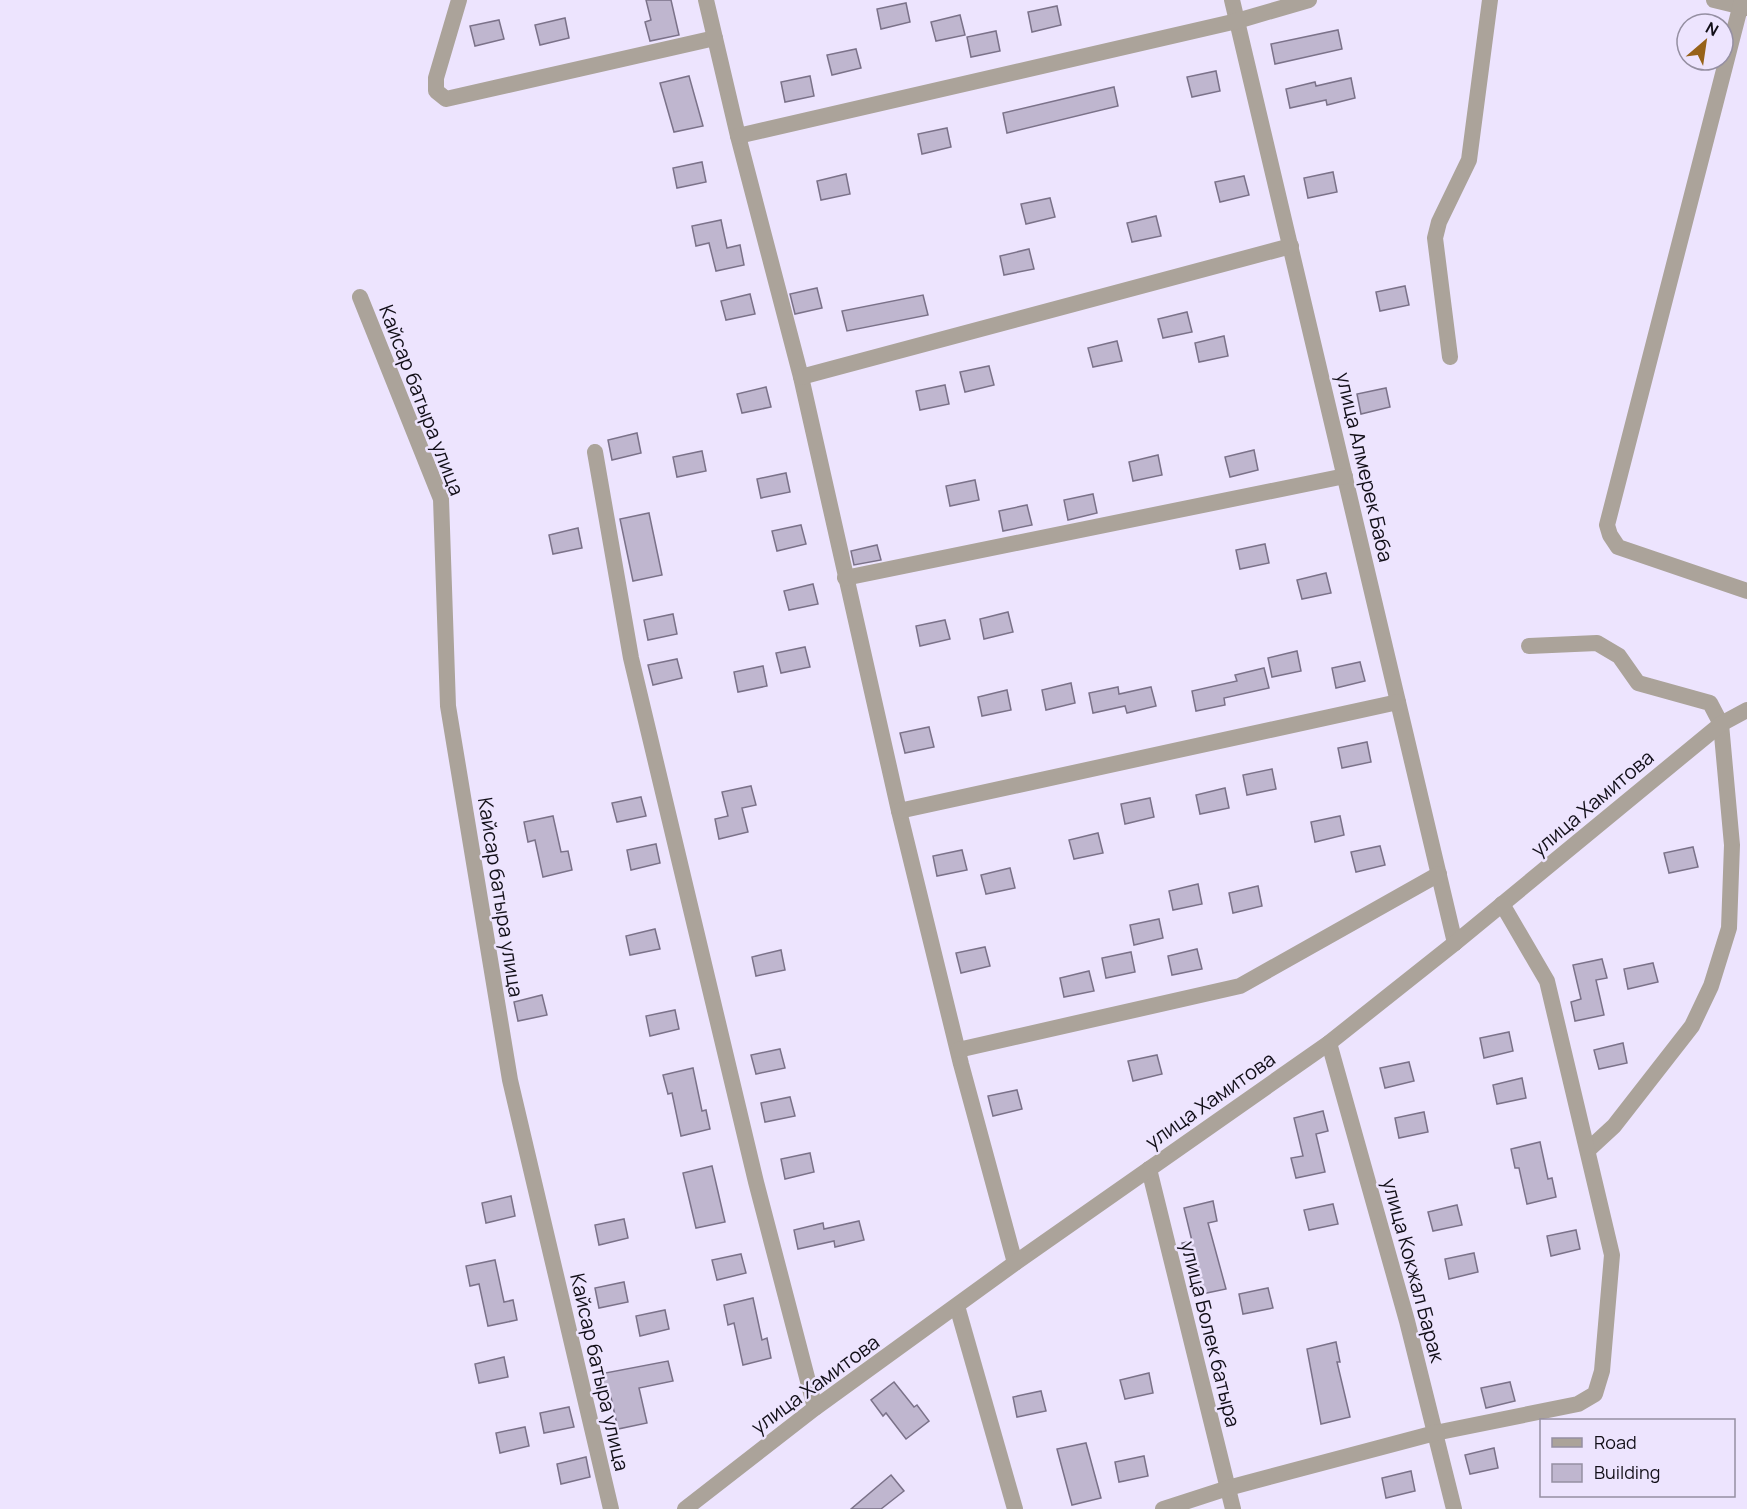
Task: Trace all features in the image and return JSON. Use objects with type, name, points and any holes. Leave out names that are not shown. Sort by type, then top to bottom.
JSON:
[{"type":"street","points":[[459,0],[436,78],[436,91],[446,99],[715,38]]},
{"type":"street","points":[[706,0],[738,136],[801,377],[899,811],[958,1050],[1015,1263]]},
{"type":"street","name":"улица Алмерек Баба","points":[[1232,0],[1455,943]]},
{"type":"street","points":[[738,136],[1237,21],[1309,0]]},
{"type":"street","points":[[1450,357],[1436,238],[1439,222],[1469,160],[1490,0]]},
{"type":"street","points":[[1714,0],[1743,5],[1607,525],[1618,547],[1747,591]]},
{"type":"street","points":[[801,377],[1291,246]]},
{"type":"street","name":"Кайсар батыра улица","points":[[360,297],[441,499],[448,706],[510,1080],[611,1509]]},
{"type":"street","points":[[595,452],[631,658],[756,1182],[815,1408]]},
{"type":"street","points":[[845,578],[1345,476]]},
{"type":"street","points":[[1529,646],[1597,644],[1619,656],[1638,683],[1710,703],[1720,724],[1732,845],[1730,928],[1711,986],[1692,1026],[1614,1126],[1587,1150]]},
{"type":"street","points":[[899,811],[1398,702]]},
{"type":"street","name":"улица Хамитова","points":[[685,1509],[815,1408],[1015,1263],[1329,1043],[1455,943],[1720,724],[1747,710]]},
{"type":"street","points":[[958,1050],[1240,986],[1439,874]]},
{"type":"street","points":[[1163,1509],[1228,1488],[1435,1432],[1578,1404],[1595,1394],[1602,1371],[1612,1286],[1612,1255],[1547,981],[1502,904]]},
{"type":"street","name":"улица Кокжал Барак","points":[[1329,1043],[1407,1321],[1454,1509]]},
{"type":"street","name":"улица Болек батыра","points":[[1149,1169],[1233,1509]]},
{"type":"street","points":[[957,1306],[1015,1509]]},
{"type":"building","points":[[646,0],[671,0],[679,35],[650,41],[645,22],[651,20]]},
{"type":"building","points":[[906,3],[910,22],[881,29],[877,9]]},
{"type":"building","points":[[1057,6],[1061,25],[1032,32],[1028,12]]},
{"type":"building","points":[[960,15],[965,35],[936,41],[931,22]]},
{"type":"building","points":[[565,18],[569,38],[540,45],[535,25]]},
{"type":"building","points":[[499,20],[504,39],[475,46],[470,26]]},
{"type":"building","points":[[1338,30],[1342,49],[1275,64],[1271,44]]},
{"type":"building","points":[[996,31],[1000,51],[971,57],[967,37]]},
{"type":"building","points":[[856,49],[861,68],[832,75],[827,55]]},
{"type":"building","points":[[1216,71],[1220,91],[1192,97],[1187,77]]},
{"type":"building","points":[[689,76],[703,126],[674,132],[660,83]]},
{"type":"building","points":[[810,76],[814,96],[785,102],[781,82]]},
{"type":"building","points":[[1351,78],[1355,98],[1327,105],[1326,100],[1290,108],[1286,89],[1315,82],[1316,86]]},
{"type":"building","points":[[1114,87],[1118,106],[1007,133],[1003,113]]},
{"type":"building","points":[[947,128],[951,147],[922,154],[918,134]]},
{"type":"building","points":[[702,162],[706,182],[677,188],[673,168]]},
{"type":"building","points":[[1333,172],[1337,192],[1308,198],[1304,178]]},
{"type":"building","points":[[846,174],[850,194],[821,200],[817,181]]},
{"type":"building","points":[[1244,176],[1249,195],[1220,202],[1215,182]]},
{"type":"building","points":[[1050,198],[1055,217],[1026,224],[1021,204]]},
{"type":"building","points":[[1156,216],[1161,236],[1132,242],[1127,223]]},
{"type":"building","points":[[721,220],[727,248],[740,245],[744,265],[716,271],[709,243],[696,246],[692,226]]},
{"type":"building","points":[[1029,249],[1034,269],[1004,275],[1000,256]]},
{"type":"building","points":[[1405,286],[1409,305],[1380,311],[1376,292]]},
{"type":"building","points":[[817,288],[822,308],[795,314],[790,294]]},
{"type":"building","points":[[750,294],[755,314],[726,320],[721,301]]},
{"type":"building","points":[[923,295],[928,315],[847,331],[842,311]]},
{"type":"building","points":[[1187,312],[1192,332],[1163,338],[1158,319]]},
{"type":"building","points":[[1224,336],[1228,356],[1199,362],[1195,343]]},
{"type":"building","points":[[1117,341],[1122,361],[1093,367],[1088,348]]},
{"type":"building","points":[[989,366],[994,385],[965,392],[960,372]]},
{"type":"building","points":[[945,385],[949,404],[920,410],[916,391]]},
{"type":"building","points":[[766,387],[771,407],[742,413],[737,394]]},
{"type":"building","points":[[1386,388],[1390,407],[1361,414],[1357,394]]},
{"type":"building","points":[[637,433],[641,453],[612,460],[608,440]]},
{"type":"building","points":[[1254,450],[1258,470],[1230,477],[1225,457]]},
{"type":"building","points":[[702,451],[706,471],[677,477],[673,457]]},
{"type":"building","points":[[1158,455],[1162,475],[1133,481],[1129,462]]},
{"type":"building","points":[[786,473],[790,492],[761,498],[757,479]]},
{"type":"building","points":[[975,480],[979,500],[950,506],[946,486]]},
{"type":"building","points":[[1093,494],[1097,513],[1068,520],[1064,500]]},
{"type":"building","points":[[1027,505],[1032,525],[1003,531],[999,511]]},
{"type":"building","points":[[649,513],[662,575],[633,581],[620,519]]},
{"type":"building","points":[[801,525],[806,544],[777,551],[772,531]]},
{"type":"building","points":[[578,528],[582,548],[553,554],[549,535]]},
{"type":"building","points":[[1265,544],[1269,563],[1240,569],[1236,550]]},
{"type":"building","points":[[877,545],[881,560],[854,565],[851,551]]},
{"type":"building","points":[[1326,573],[1331,593],[1302,599],[1297,580]]},
{"type":"building","points":[[813,584],[818,604],[789,610],[784,591]]},
{"type":"building","points":[[1008,612],[1013,632],[984,639],[980,619]]},
{"type":"building","points":[[673,614],[677,634],[648,640],[644,620]]},
{"type":"building","points":[[945,620],[950,639],[920,646],[916,626]]},
{"type":"building","points":[[805,647],[810,667],[781,673],[776,653]]},
{"type":"building","points":[[1297,651],[1301,671],[1272,677],[1268,658]]},
{"type":"building","points":[[677,659],[682,678],[653,685],[648,665]]},
{"type":"building","points":[[1360,662],[1365,681],[1336,688],[1332,668]]},
{"type":"building","points":[[763,666],[767,686],[738,692],[734,672]]},
{"type":"building","points":[[1264,668],[1269,688],[1224,698],[1225,705],[1196,711],[1192,691],[1237,681],[1235,675]]},
{"type":"building","points":[[1071,683],[1075,703],[1046,710],[1042,690]]},
{"type":"building","points":[[1118,687],[1119,694],[1151,687],[1156,706],[1127,713],[1125,706],[1093,713],[1089,693]]},
{"type":"building","points":[[1007,690],[1011,710],[982,716],[978,697]]},
{"type":"building","points":[[929,727],[934,747],[905,753],[900,733]]},
{"type":"building","points":[[1367,742],[1371,762],[1342,768],[1338,748]]},
{"type":"building","points":[[1272,769],[1276,789],[1247,795],[1243,775]]},
{"type":"building","points":[[751,786],[756,805],[742,808],[748,832],[719,839],[715,819],[728,816],[722,792]]},
{"type":"building","points":[[1225,788],[1229,808],[1200,814],[1196,795]]},
{"type":"building","points":[[641,797],[646,816],[617,822],[612,803]]},
{"type":"building","points":[[1150,798],[1154,817],[1125,824],[1121,804]]},
{"type":"building","points":[[553,816],[561,852],[568,851],[572,870],[543,877],[535,840],[528,842],[524,822]]},
{"type":"building","points":[[1340,816],[1344,835],[1315,842],[1311,822]]},
{"type":"building","points":[[1098,833],[1103,853],[1074,859],[1069,840]]},
{"type":"building","points":[[656,844],[660,863],[631,870],[627,850]]},
{"type":"building","points":[[1380,846],[1385,865],[1356,872],[1351,852]]},
{"type":"building","points":[[1693,847],[1698,867],[1669,873],[1664,853]]},
{"type":"building","points":[[962,850],[967,870],[937,876],[933,856]]},
{"type":"building","points":[[1010,868],[1015,888],[986,894],[981,875]]},
{"type":"building","points":[[1198,884],[1202,904],[1173,910],[1169,891]]},
{"type":"building","points":[[1258,886],[1262,906],[1233,913],[1229,893]]},
{"type":"building","points":[[1159,919],[1163,938],[1134,945],[1130,925]]},
{"type":"building","points":[[655,929],[660,949],[630,955],[626,936]]},
{"type":"building","points":[[985,947],[990,966],[961,973],[956,953]]},
{"type":"building","points":[[1197,949],[1202,969],[1172,975],[1168,956]]},
{"type":"building","points":[[781,950],[785,970],[756,976],[752,957]]},
{"type":"building","points":[[1131,952],[1135,972],[1106,978],[1102,958]]},
{"type":"building","points":[[1602,959],[1607,978],[1596,980],[1604,1015],[1575,1021],[1571,1002],[1581,999],[1573,965]]},
{"type":"building","points":[[1653,963],[1658,982],[1628,989],[1624,969]]},
{"type":"building","points":[[1089,971],[1094,991],[1064,997],[1060,978]]},
{"type":"building","points":[[542,995],[547,1015],[518,1021],[514,1002]]},
{"type":"building","points":[[675,1010],[679,1029],[650,1036],[646,1016]]},
{"type":"building","points":[[1509,1032],[1513,1051],[1484,1058],[1480,1038]]},
{"type":"building","points":[[1623,1043],[1627,1063],[1599,1069],[1594,1050]]},
{"type":"building","points":[[780,1049],[785,1068],[756,1074],[751,1055]]},
{"type":"building","points":[[1157,1055],[1162,1074],[1133,1081],[1128,1061]]},
{"type":"building","points":[[1409,1062],[1414,1081],[1385,1088],[1380,1068]]},
{"type":"building","points":[[693,1068],[702,1111],[706,1110],[710,1129],[681,1136],[672,1093],[668,1094],[663,1075]]},
{"type":"building","points":[[1522,1078],[1526,1098],[1497,1104],[1493,1085]]},
{"type":"building","points":[[1017,1090],[1022,1109],[993,1116],[988,1096]]},
{"type":"building","points":[[790,1097],[795,1116],[765,1122],[761,1103]]},
{"type":"building","points":[[1323,1111],[1328,1131],[1316,1134],[1325,1172],[1296,1178],[1291,1158],[1303,1156],[1294,1118]]},
{"type":"building","points":[[1424,1112],[1428,1132],[1399,1138],[1395,1118]]},
{"type":"building","points":[[1540,1142],[1548,1179],[1552,1178],[1556,1197],[1527,1204],[1519,1168],[1515,1168],[1511,1149]]},
{"type":"building","points":[[810,1153],[814,1172],[785,1179],[781,1159]]},
{"type":"building","points":[[712,1166],[725,1222],[696,1228],[683,1173]]},
{"type":"building","points":[[511,1196],[515,1216],[486,1223],[482,1203]]},
{"type":"building","points":[[1213,1201],[1217,1221],[1208,1223],[1226,1289],[1197,1295],[1182,1243],[1192,1241],[1184,1208]]},
{"type":"building","points":[[1333,1204],[1338,1224],[1309,1230],[1304,1210]]},
{"type":"building","points":[[1457,1205],[1462,1225],[1433,1231],[1428,1212]]},
{"type":"building","points":[[624,1219],[628,1238],[599,1245],[595,1225]]},
{"type":"building","points":[[859,1221],[864,1240],[835,1247],[834,1241],[798,1249],[794,1230],[823,1223],[824,1229]]},
{"type":"building","points":[[1576,1230],[1580,1249],[1551,1256],[1547,1236]]},
{"type":"building","points":[[1474,1253],[1478,1272],[1449,1279],[1445,1259]]},
{"type":"building","points":[[741,1254],[746,1273],[717,1280],[712,1260]]},
{"type":"building","points":[[495,1260],[504,1302],[513,1300],[517,1320],[488,1326],[479,1284],[470,1286],[466,1266]]},
{"type":"building","points":[[624,1282],[628,1302],[599,1308],[595,1288]]},
{"type":"building","points":[[1268,1288],[1273,1308],[1243,1314],[1239,1294]]},
{"type":"building","points":[[753,1298],[762,1340],[767,1338],[771,1358],[743,1365],[734,1323],[728,1325],[724,1305]]},
{"type":"building","points":[[665,1310],[669,1329],[640,1336],[636,1316]]},
{"type":"building","points":[[1336,1342],[1340,1362],[1337,1362],[1350,1417],[1321,1424],[1307,1349]]},
{"type":"building","points":[[504,1357],[508,1377],[479,1383],[475,1364]]},
{"type":"building","points":[[668,1361],[673,1381],[639,1388],[647,1423],[618,1429],[610,1393],[605,1394],[600,1374]]},
{"type":"building","points":[[1149,1373],[1153,1393],[1125,1399],[1120,1380]]},
{"type":"building","points":[[894,1382],[914,1407],[917,1405],[929,1421],[906,1439],[886,1413],[883,1416],[871,1400]]},
{"type":"building","points":[[1510,1382],[1515,1401],[1486,1408],[1481,1388]]},
{"type":"building","points":[[1041,1391],[1046,1411],[1017,1417],[1013,1397]]},
{"type":"building","points":[[569,1407],[574,1427],[544,1433],[540,1413]]},
{"type":"building","points":[[525,1427],[529,1446],[500,1453],[496,1433]]},
{"type":"building","points":[[1086,1443],[1101,1498],[1072,1505],[1057,1449]]},
{"type":"building","points":[[1494,1448],[1498,1468],[1470,1474],[1465,1455]]},
{"type":"building","points":[[1144,1456],[1148,1476],[1119,1482],[1115,1462]]},
{"type":"building","points":[[586,1457],[590,1477],[561,1484],[557,1464]]},
{"type":"building","points":[[1411,1471],[1415,1491],[1386,1498],[1382,1478]]},
{"type":"building","points":[[891,1475],[904,1491],[881,1509],[851,1509]]}]
